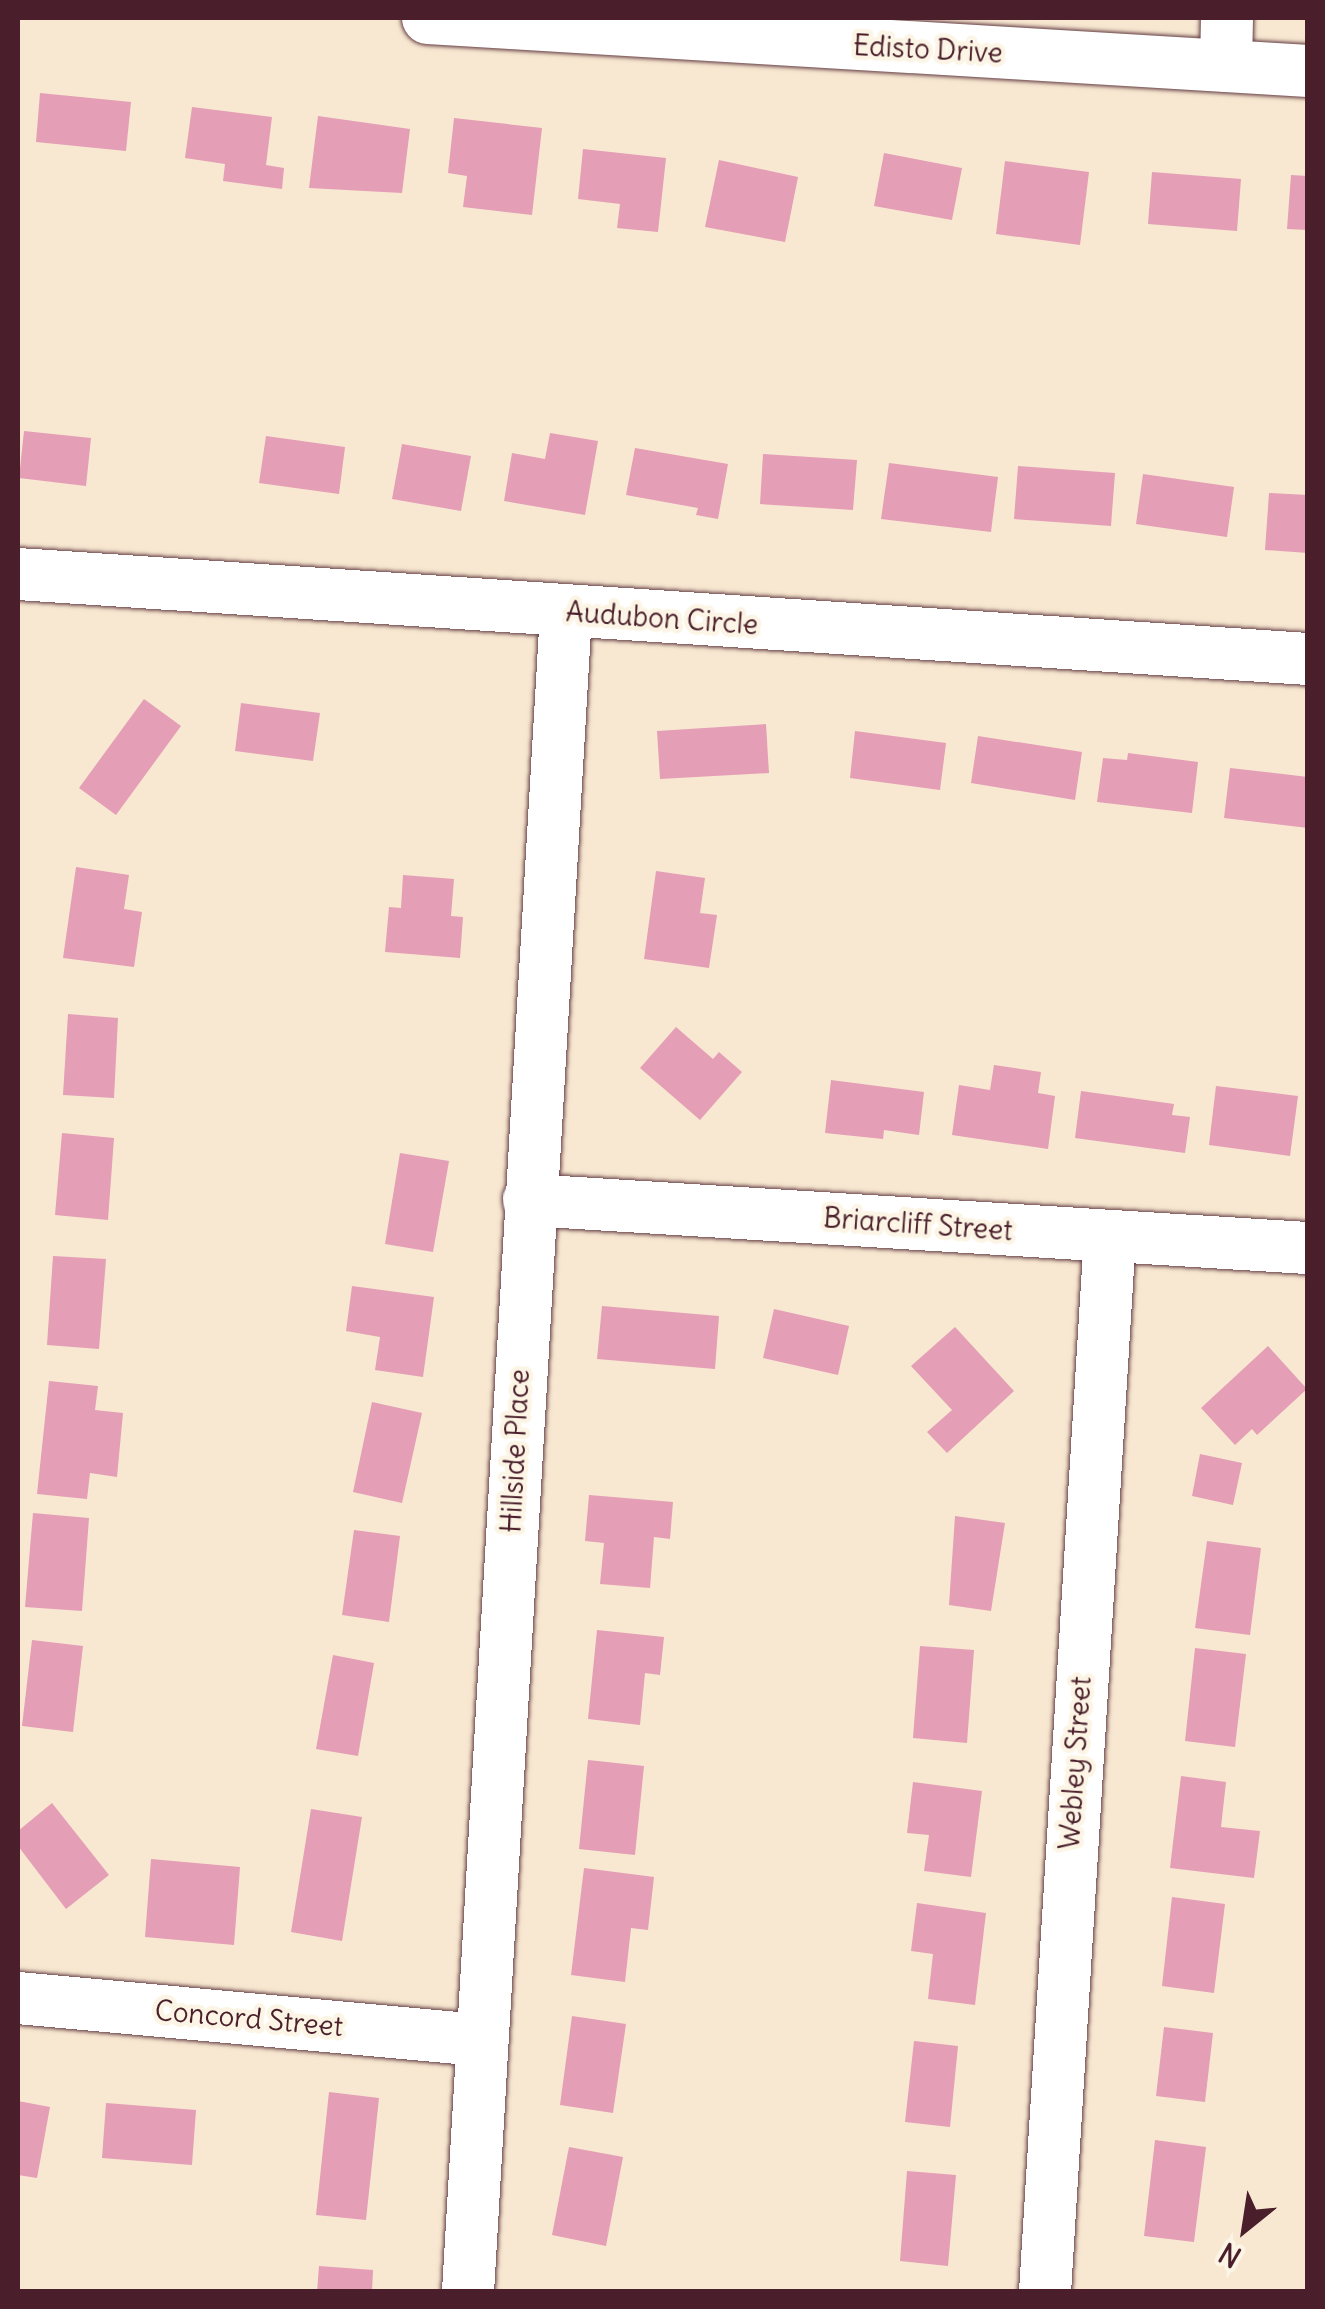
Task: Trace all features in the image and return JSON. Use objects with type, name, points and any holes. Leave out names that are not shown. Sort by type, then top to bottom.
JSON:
[{"type":"street","name":"Edisto Drive","points":[[428,18],[1226,42],[1308,72]]},
{"type":"street","name":"Audubon Circle","points":[[18,574],[1308,659]]},
{"type":"street","name":"Hillside Place","points":[[468,2292],[566,612]]},
{"type":"street","name":"Briarcliff Street","points":[[529,1200],[1308,1248]]},
{"type":"street","name":"Webley Street","points":[[1044,2292],[1110,1236]]},
{"type":"street","name":"Concord Street","points":[[18,1998],[481,2040]]},
{"type":"building","points":[[40,93],[131,102],[126,151],[36,142]]},
{"type":"building","points":[[192,107],[272,117],[266,165],[284,168],[282,189],[223,181],[225,164],[185,158]]},
{"type":"building","points":[[318,116],[410,129],[402,193],[309,188]]},
{"type":"building","points":[[454,118],[542,128],[532,215],[463,207],[467,176],[448,173]]},
{"type":"building","points":[[583,149],[666,158],[658,232],[617,228],[620,204],[578,199]]},
{"type":"building","points":[[884,153],[962,168],[952,220],[874,206]]},
{"type":"building","points":[[719,160],[798,177],[785,242],[705,227]]},
{"type":"building","points":[[1005,161],[1089,172],[1080,245],[996,234]]},
{"type":"building","points":[[1152,172],[1241,179],[1237,231],[1148,224]]},
{"type":"building","points":[[1291,175],[1308,176],[1308,230],[1287,229]]},
{"type":"building","points":[[24,431],[91,438],[86,486],[19,478]]},
{"type":"building","points":[[550,433],[598,441],[585,515],[504,501],[512,453],[545,459]]},
{"type":"building","points":[[266,436],[345,447],[339,494],[259,483]]},
{"type":"building","points":[[402,444],[471,456],[461,511],[392,499]]},
{"type":"building","points":[[635,448],[728,464],[718,519],[696,515],[698,508],[626,495]]},
{"type":"building","points":[[763,454],[857,460],[853,510],[760,504]]},
{"type":"building","points":[[889,463],[998,477],[991,532],[881,519]]},
{"type":"building","points":[[1018,466],[1115,473],[1111,526],[1014,519]]},
{"type":"building","points":[[1143,474],[1234,487],[1227,537],[1136,524]]},
{"type":"building","points":[[1269,493],[1308,495],[1308,553],[1265,550]]},
{"type":"building","points":[[144,699],[181,726],[116,815],[79,788]]},
{"type":"building","points":[[241,703],[320,713],[313,761],[235,751]]},
{"type":"building","points":[[766,724],[769,773],[660,779],[657,731]]},
{"type":"building","points":[[855,731],[946,743],[940,790],[850,778]]},
{"type":"building","points":[[978,736],[1082,752],[1075,800],[971,783]]},
{"type":"building","points":[[1128,753],[1198,762],[1192,813],[1097,802],[1103,758],[1127,760]]},
{"type":"building","points":[[1230,768],[1308,777],[1308,828],[1224,818]]},
{"type":"building","points":[[76,867],[129,875],[124,909],[142,912],[134,967],[63,958]]},
{"type":"building","points":[[656,871],[705,878],[700,913],[717,915],[709,968],[644,959]]},
{"type":"building","points":[[403,875],[454,879],[451,916],[463,917],[460,958],[385,952],[389,907],[401,908]]},
{"type":"building","points":[[68,1014],[118,1018],[114,1098],[63,1095]]},
{"type":"building","points":[[676,1027],[713,1059],[719,1052],[742,1072],[700,1120],[640,1068]]},
{"type":"building","points":[[994,1065],[1041,1072],[1038,1093],[1055,1096],[1048,1149],[952,1135],[959,1085],[990,1090]]},
{"type":"building","points":[[831,1080],[924,1092],[919,1135],[884,1130],[883,1139],[825,1133]]},
{"type":"building","points":[[1216,1086],[1298,1096],[1290,1156],[1209,1145]]},
{"type":"building","points":[[1081,1091],[1174,1104],[1172,1115],[1190,1117],[1185,1153],[1075,1138]]},
{"type":"building","points":[[62,1133],[114,1138],[108,1220],[55,1215]]},
{"type":"building","points":[[400,1153],[449,1161],[433,1252],[385,1244]]},
{"type":"building","points":[[53,1256],[106,1259],[99,1349],[47,1345]]},
{"type":"building","points":[[352,1286],[434,1297],[423,1377],[375,1370],[380,1337],[346,1331]]},
{"type":"building","points":[[602,1306],[719,1316],[715,1369],[597,1359]]},
{"type":"building","points":[[774,1309],[849,1326],[838,1375],[763,1358]]},
{"type":"building","points":[[955,1327],[1014,1391],[947,1453],[927,1432],[952,1410],[911,1366]]},
{"type":"building","points":[[1268,1346],[1307,1389],[1257,1435],[1252,1429],[1235,1445],[1201,1408]]},
{"type":"building","points":[[49,1381],[98,1386],[95,1410],[123,1413],[117,1477],[90,1473],[87,1499],[37,1494]]},
{"type":"building","points":[[372,1402],[422,1413],[402,1503],[353,1492]]},
{"type":"building","points":[[1200,1454],[1242,1463],[1233,1505],[1192,1496]]},
{"type":"building","points":[[589,1495],[673,1502],[670,1539],[654,1537],[650,1588],[600,1584],[604,1543],[585,1541]]},
{"type":"building","points":[[33,1513],[89,1518],[82,1611],[25,1607]]},
{"type":"building","points":[[955,1516],[1005,1523],[991,1611],[949,1605]]},
{"type":"building","points":[[354,1530],[400,1536],[389,1622],[342,1615]]},
{"type":"building","points":[[1207,1541],[1261,1548],[1250,1635],[1195,1628]]},
{"type":"building","points":[[597,1630],[664,1637],[660,1675],[645,1673],[640,1725],[588,1719]]},
{"type":"building","points":[[32,1640],[83,1646],[73,1732],[22,1726]]},
{"type":"building","points":[[920,1646],[974,1650],[967,1743],[913,1738]]},
{"type":"building","points":[[1195,1648],[1246,1654],[1235,1747],[1185,1741]]},
{"type":"building","points":[[333,1655],[374,1663],[358,1756],[316,1749]]},
{"type":"building","points":[[588,1760],[644,1766],[635,1855],[579,1849]]},
{"type":"building","points":[[1181,1776],[1226,1782],[1221,1827],[1260,1831],[1254,1878],[1170,1868]]},
{"type":"building","points":[[913,1782],[982,1791],[971,1877],[924,1871],[929,1835],[907,1833]]},
{"type":"building","points":[[52,1803],[109,1875],[66,1909],[18,1846],[18,1831]]},
{"type":"building","points":[[311,1809],[362,1817],[342,1941],[291,1932]]},
{"type":"building","points":[[151,1859],[240,1867],[234,1945],[145,1937]]},
{"type":"building","points":[[584,1868],[654,1877],[648,1930],[631,1928],[625,1982],[571,1975]]},
{"type":"building","points":[[1172,1897],[1225,1904],[1214,1993],[1162,1986]]},
{"type":"building","points":[[917,1903],[986,1913],[975,2005],[928,1999],[933,1954],[911,1951]]},
{"type":"building","points":[[572,2016],[626,2024],[613,2113],[560,2105]]},
{"type":"building","points":[[1164,2027],[1213,2033],[1205,2102],[1156,2096]]},
{"type":"building","points":[[914,2041],[958,2046],[950,2127],[905,2122]]},
{"type":"building","points":[[329,2092],[379,2098],[366,2220],[316,2215]]},
{"type":"building","points":[[18,2101],[50,2107],[37,2178],[18,2175]]},
{"type":"building","points":[[106,2103],[196,2110],[192,2165],[102,2158]]},
{"type":"building","points":[[1155,2140],[1206,2147],[1194,2242],[1144,2236]]},
{"type":"building","points":[[569,2147],[623,2157],[606,2246],[552,2235]]},
{"type":"building","points":[[907,2171],[956,2175],[948,2266],[900,2261]]},
{"type":"building","points":[[319,2266],[373,2270],[372,2292],[317,2292]]}]
